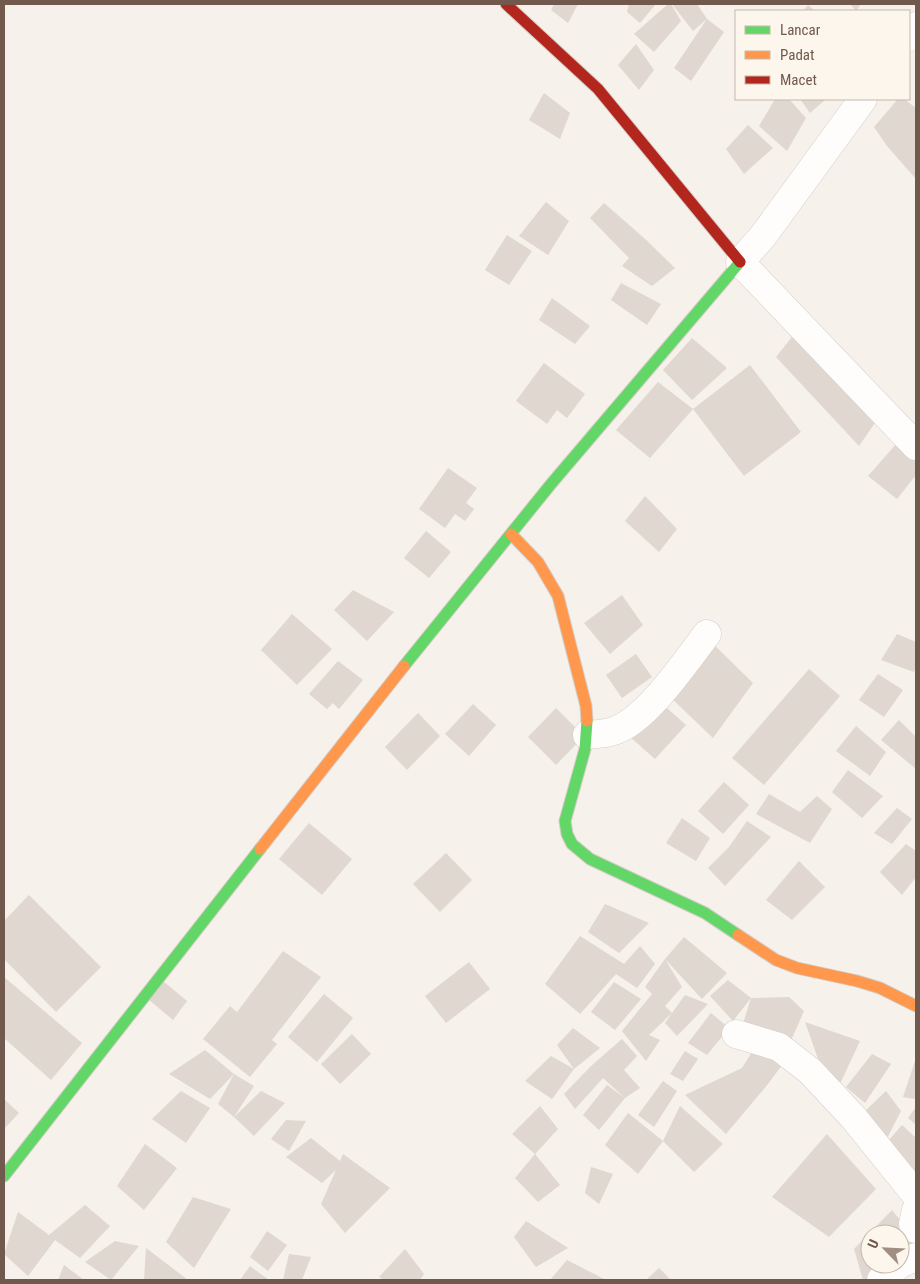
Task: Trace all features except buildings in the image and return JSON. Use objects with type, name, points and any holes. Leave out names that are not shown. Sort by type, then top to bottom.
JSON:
[{"type":"street","points":[[506,4],[598,89],[740,262],[916,446]]},
{"type":"street","points":[[4,1176],[396,677],[511,534],[666,346],[763,236],[862,100]]},
{"type":"street","points":[[511,534],[538,562],[558,596],[586,706],[587,735],[582,761],[565,821],[565,832],[569,843],[578,852],[705,913],[776,960],[797,968],[857,980],[880,988],[916,1006]]},
{"type":"street","points":[[587,735],[612,732],[630,722],[651,704],[708,634]]},
{"type":"street","points":[[736,1034],[779,1047],[810,1071],[853,1117],[916,1195]]},
{"type":"street","points":[[916,1210],[913,1224],[916,1229]]},
{"type":"street","points":[[881,1280],[900,1264],[916,1257]]},
{"type":"traffic: fast","points":[[404,666],[551,484],[740,262]]},
{"type":"traffic: fast","points":[[587,721],[585,749],[565,821],[567,834],[572,844],[590,859],[705,913],[738,935]]},
{"type":"traffic: fast","points":[[4,1176],[260,849]]},
{"type":"traffic: slow","points":[[511,534],[538,562],[558,596],[586,706],[587,721]]},
{"type":"traffic: slow","points":[[260,849],[404,666]]},
{"type":"traffic: slow","points":[[738,935],[776,960],[797,968],[880,988],[916,1006]]},
{"type":"traffic: jam","points":[[506,4],[598,89],[740,262]]}]
